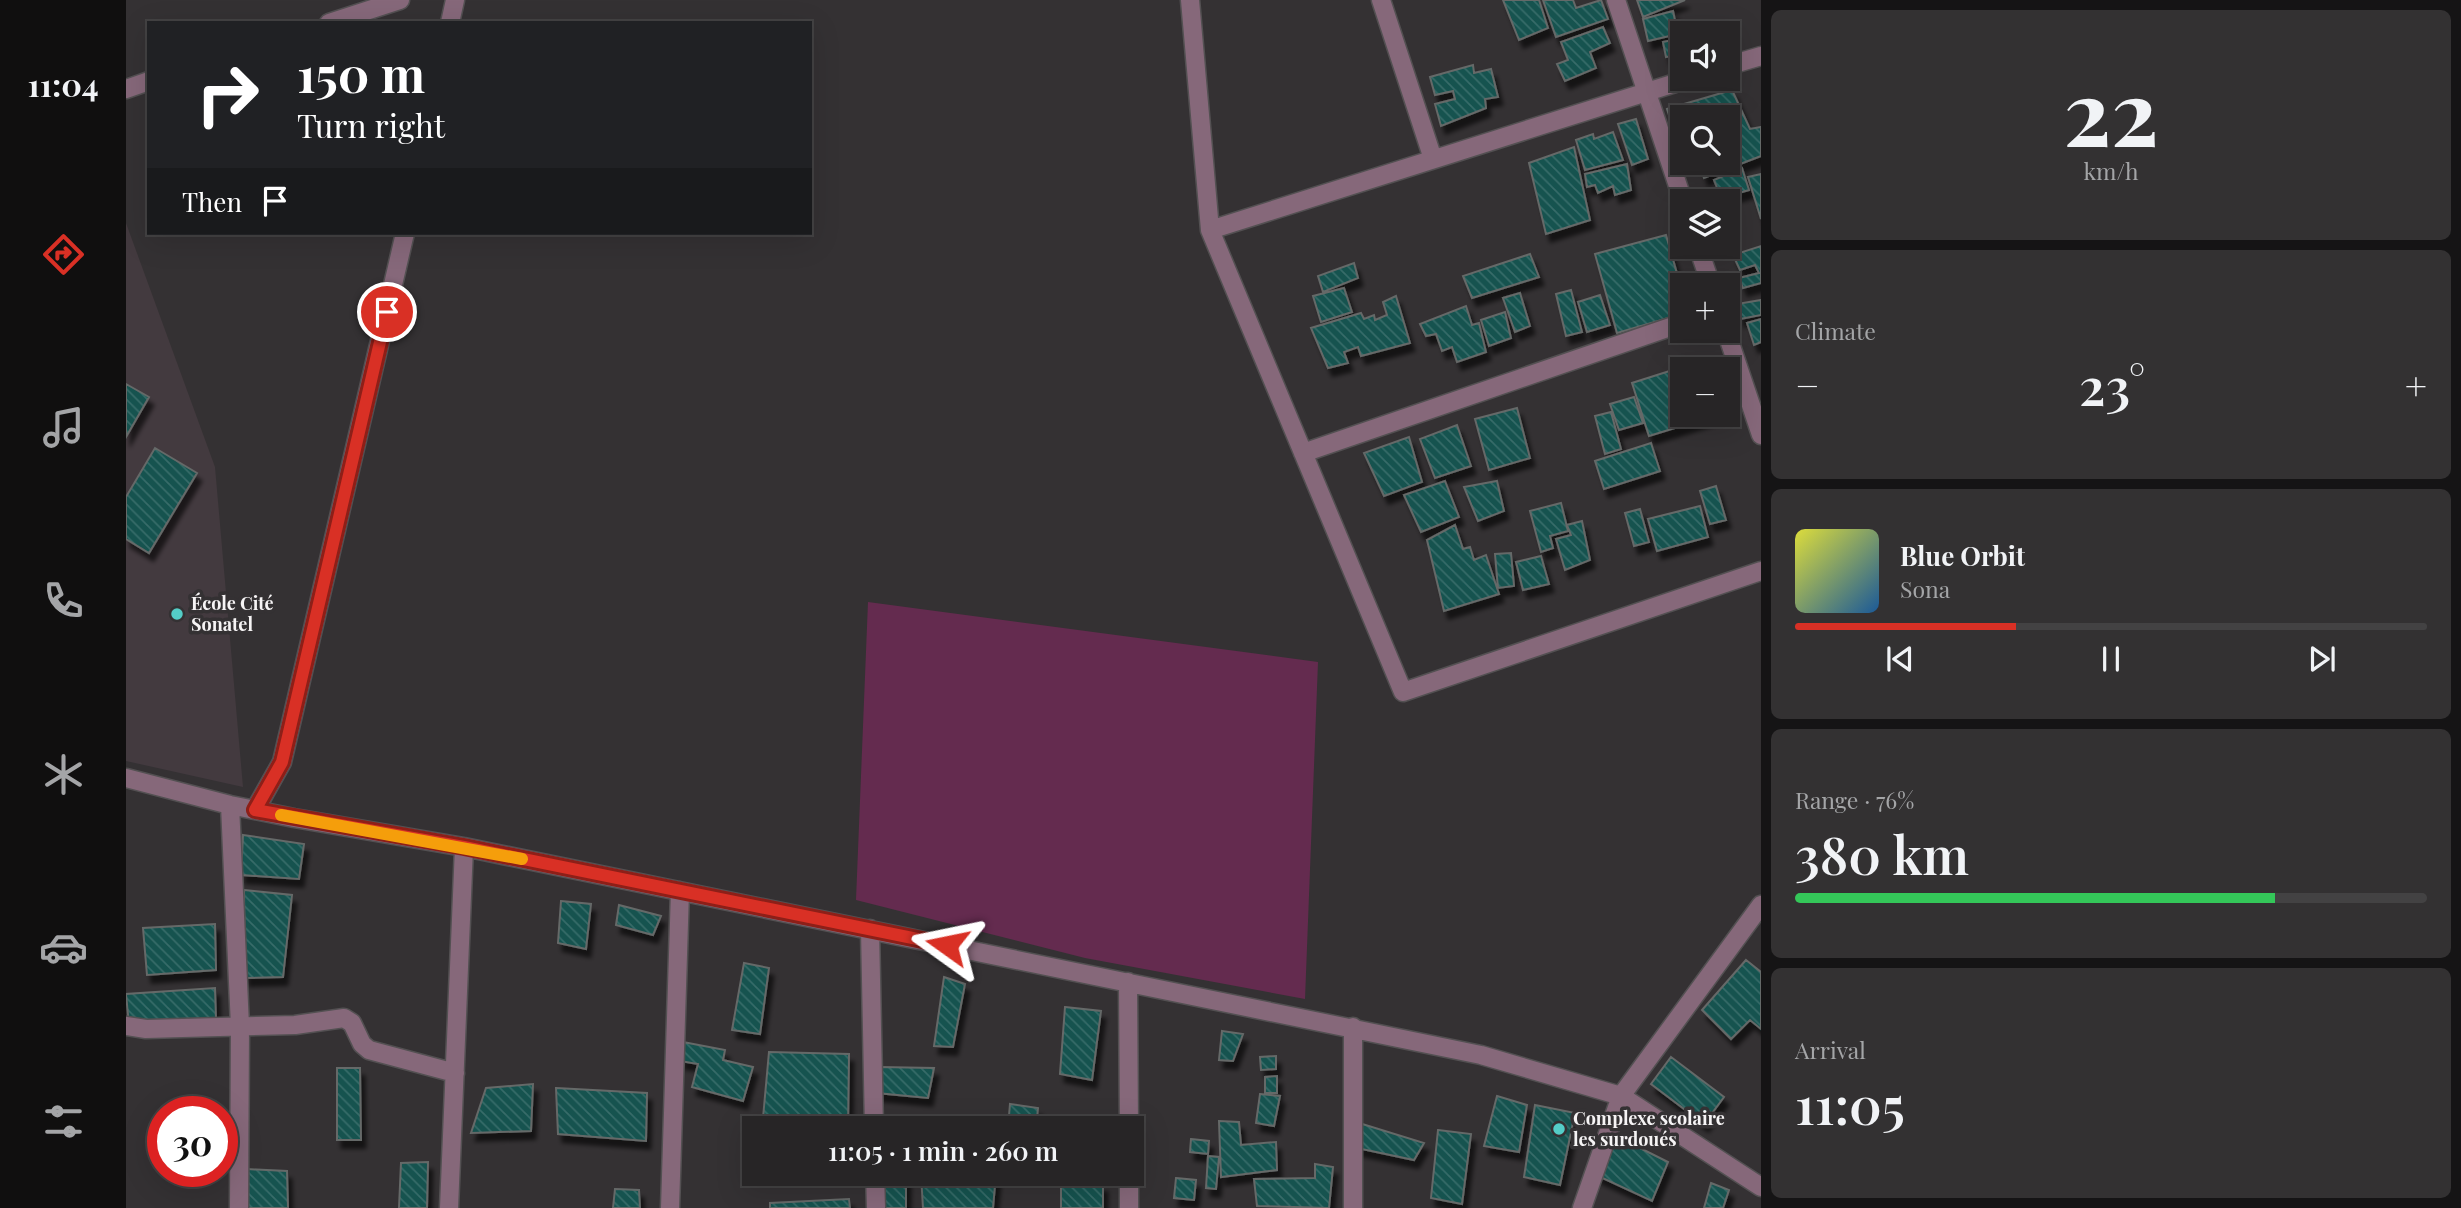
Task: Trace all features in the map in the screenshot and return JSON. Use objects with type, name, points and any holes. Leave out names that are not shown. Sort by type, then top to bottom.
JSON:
[{"type":"street","points":[[335,21],[400,0]]},
{"type":"street","points":[[450,21],[455,0]]},
{"type":"street","points":[[1190,0],[1210,230],[1403,692],[1761,571]]},
{"type":"street","points":[[1381,0],[1433,159]]},
{"type":"street","points":[[1616,0],[1679,189]]},
{"type":"street","points":[[1740,62],[1761,56]]},
{"type":"street","points":[[126,89],[147,82]]},
{"type":"street","points":[[1210,230],[1670,85]]},
{"type":"street","points":[[255,810],[282,762],[405,235]]},
{"type":"street","points":[[1303,453],[1670,327]]},
{"type":"street","points":[[1730,343],[1761,435]]},
{"type":"street","points":[[126,778],[230,805],[464,847],[1481,1055],[1621,1096],[1761,1187]]},
{"type":"street","points":[[230,805],[240,1026],[239,1208]]},
{"type":"street","points":[[449,1208],[464,847]]},
{"type":"street","points":[[670,1208],[680,891]]},
{"type":"street","points":[[1582,1208],[1621,1096],[1761,905]]},
{"type":"street","points":[[870,929],[874,1116]]},
{"type":"street","points":[[1128,982],[1129,1116]]},
{"type":"street","points":[[126,1026],[146,1029],[295,1025],[344,1018],[352,1023],[362,1044],[369,1050],[455,1073]]},
{"type":"street","points":[[1353,1027],[1353,1208]]},
{"type":"street","points":[[875,1186],[876,1208]]},
{"type":"street","points":[[1129,1186],[1129,1208]]},
{"type":"shaded area","name":"École Cité Sonatel","points":[[126,223],[215,467],[243,787],[126,761]]},
{"type":"shaded area","points":[[868,602],[1318,662],[1305,999],[1085,958],[856,900]]},
{"type":"building","points":[[1503,0],[1539,0],[1548,28],[1519,40]]},
{"type":"building","points":[[1543,0],[1573,0],[1576,8],[1601,0],[1608,19],[1556,37]]},
{"type":"building","points":[[1637,0],[1685,0],[1643,17]]},
{"type":"building","points":[[1673,11],[1675,21],[1670,21],[1670,36],[1648,41],[1643,19]]},
{"type":"building","points":[[1603,27],[1610,43],[1590,52],[1596,68],[1565,81],[1557,64],[1568,60],[1561,42]]},
{"type":"building","points":[[1670,41],[1670,56],[1666,57],[1663,42]]},
{"type":"building","points":[[1473,65],[1474,73],[1491,69],[1498,97],[1485,99],[1486,108],[1441,126],[1435,104],[1455,99],[1453,91],[1435,95],[1430,77]]},
{"type":"building","points":[[1732,91],[1739,105],[1681,105]]},
{"type":"building","points":[[1740,107],[1750,129],[1761,127],[1761,156],[1740,164]]},
{"type":"building","points":[[1636,119],[1648,159],[1632,165],[1618,124]]},
{"type":"building","points":[[1613,132],[1623,160],[1585,170],[1576,140],[1593,134],[1594,139]]},
{"type":"building","points":[[1574,147],[1590,220],[1546,234],[1529,163]]},
{"type":"building","points":[[1627,164],[1631,190],[1615,195],[1613,186],[1598,193],[1595,185],[1587,187],[1585,174]]},
{"type":"building","points":[[1742,168],[1749,190],[1740,193],[1740,189],[1718,189],[1714,180],[1726,175],[1740,175]]},
{"type":"building","points":[[1761,174],[1761,219],[1748,177]]},
{"type":"building","points":[[1666,235],[1670,259],[1673,259],[1677,273],[1670,273],[1670,318],[1617,333],[1595,254]]},
{"type":"building","points":[[1761,246],[1761,283],[1743,288],[1740,278],[1759,273],[1755,265],[1740,270],[1735,259],[1740,259],[1740,253]]},
{"type":"building","points":[[1530,254],[1539,277],[1472,298],[1463,276]]},
{"type":"building","points":[[1354,263],[1358,278],[1323,292],[1318,276]]},
{"type":"building","points":[[1344,288],[1352,312],[1321,322],[1313,296]]},
{"type":"building","points":[[1571,290],[1582,332],[1566,336],[1556,294]]},
{"type":"building","points":[[1520,293],[1530,326],[1515,332],[1503,298]]},
{"type":"building","points":[[1600,295],[1610,325],[1587,332],[1578,302]]},
{"type":"building","points":[[1396,296],[1410,343],[1361,356],[1358,347],[1344,352],[1348,363],[1328,368],[1311,328],[1361,313],[1364,319],[1374,315],[1375,320],[1387,315],[1383,302]]},
{"type":"building","points":[[1761,300],[1761,315],[1740,319],[1740,304]]},
{"type":"building","points":[[1466,306],[1472,325],[1479,323],[1486,352],[1457,362],[1452,347],[1442,351],[1436,334],[1426,336],[1420,324]]},
{"type":"building","points":[[1505,312],[1511,338],[1489,346],[1481,320]]},
{"type":"building","points":[[1761,319],[1761,342],[1754,345],[1747,323]]},
{"type":"building","points":[[1670,371],[1670,427],[1678,427],[1649,436],[1632,383]]},
{"type":"building","points":[[126,384],[149,397],[126,437]]},
{"type":"building","points":[[1634,397],[1643,423],[1619,430],[1610,404]]},
{"type":"building","points":[[1517,408],[1530,458],[1489,470],[1475,419]]},
{"type":"building","points":[[1611,412],[1621,449],[1605,454],[1595,416]]},
{"type":"building","points":[[1457,425],[1471,466],[1435,478],[1420,439]]},
{"type":"building","points":[[1409,437],[1422,482],[1384,496],[1364,453]]},
{"type":"building","points":[[1651,443],[1660,471],[1604,489],[1595,461]]},
{"type":"building","points":[[155,448],[197,473],[149,553],[126,539],[126,497]]},
{"type":"building","points":[[1445,481],[1459,517],[1421,532],[1404,495]]},
{"type":"building","points":[[1497,481],[1504,511],[1478,521],[1464,487]]},
{"type":"building","points":[[1716,486],[1726,520],[1710,524],[1700,491]]},
{"type":"building","points":[[1561,503],[1568,531],[1550,536],[1553,548],[1541,552],[1530,511]]},
{"type":"building","points":[[1700,506],[1708,537],[1657,551],[1648,519]]},
{"type":"building","points":[[1640,509],[1649,542],[1634,546],[1625,513]]},
{"type":"building","points":[[1582,521],[1590,560],[1565,570],[1556,539],[1571,535],[1567,525]]},
{"type":"building","points":[[1455,525],[1463,549],[1470,547],[1474,560],[1486,555],[1499,594],[1444,611],[1427,540]]},
{"type":"building","points":[[1511,553],[1514,586],[1498,588],[1495,554]]},
{"type":"building","points":[[1541,556],[1549,584],[1523,590],[1516,562]]},
{"type":"building","points":[[243,835],[304,844],[299,879],[241,875]]},
{"type":"building","points":[[244,890],[292,895],[283,977],[245,978]]},
{"type":"building","points":[[561,901],[591,904],[586,949],[558,943]]},
{"type":"building","points":[[619,905],[661,916],[653,935],[616,925]]},
{"type":"building","points":[[215,924],[216,970],[147,975],[143,928]]},
{"type":"building","points":[[1746,960],[1761,972],[1761,1029],[1750,1020],[1731,1039],[1702,1010]]},
{"type":"building","points":[[744,963],[769,968],[760,1034],[732,1030]]},
{"type":"building","points":[[944,977],[965,984],[953,1047],[934,1046]]},
{"type":"building","points":[[215,988],[216,1019],[129,1025],[126,994]]},
{"type":"building","points":[[1065,1007],[1101,1011],[1092,1080],[1060,1074]]},
{"type":"building","points":[[1222,1031],[1243,1034],[1233,1061],[1219,1060]]},
{"type":"building","points":[[683,1042],[725,1050],[723,1060],[753,1067],[743,1101],[692,1087],[698,1064],[680,1061]]},
{"type":"building","points":[[769,1052],[849,1054],[848,1116],[763,1116]]},
{"type":"building","points":[[1276,1056],[1276,1069],[1261,1070],[1260,1057]]},
{"type":"building","points":[[1671,1057],[1724,1097],[1704,1124],[1651,1084]]},
{"type":"building","points":[[879,1067],[934,1068],[928,1098],[877,1093]]},
{"type":"building","points":[[337,1068],[360,1068],[361,1140],[337,1140]]},
{"type":"building","points":[[1277,1076],[1277,1093],[1265,1093],[1265,1077]]},
{"type":"building","points":[[533,1084],[531,1131],[471,1133],[486,1088]]},
{"type":"building","points":[[556,1088],[647,1093],[646,1141],[558,1134]]},
{"type":"building","points":[[1260,1094],[1280,1096],[1274,1126],[1256,1123]]},
{"type":"building","points":[[1497,1096],[1527,1105],[1519,1152],[1484,1146]]},
{"type":"building","points":[[1010,1104],[1038,1108],[1037,1116],[1009,1116]]},
{"type":"building","points":[[1535,1105],[1575,1113],[1560,1185],[1524,1177]]},
{"type":"building","points":[[1219,1121],[1239,1122],[1241,1145],[1276,1142],[1277,1170],[1221,1177]]},
{"type":"building","points":[[1359,1123],[1424,1143],[1414,1160],[1357,1148]]},
{"type":"building","points":[[1438,1130],[1471,1134],[1462,1204],[1431,1198]]},
{"type":"building","points":[[1614,1135],[1668,1162],[1652,1201],[1596,1175]]},
{"type":"building","points":[[1191,1139],[1209,1141],[1208,1154],[1190,1152]]},
{"type":"building","points":[[1208,1156],[1219,1157],[1216,1189],[1206,1188]]},
{"type":"building","points":[[428,1162],[427,1208],[399,1208],[401,1163]]},
{"type":"building","points":[[1315,1164],[1333,1167],[1329,1208],[1257,1206],[1254,1179],[1315,1178]]},
{"type":"building","points":[[246,1169],[287,1171],[288,1208],[244,1208]]},
{"type":"building","points":[[1176,1178],[1196,1180],[1194,1200],[1174,1198]]},
{"type":"building","points":[[1711,1183],[1729,1190],[1723,1208],[1704,1208]]},
{"type":"building","points":[[879,1186],[906,1186],[906,1208],[879,1208]]},
{"type":"building","points":[[922,1186],[995,1186],[993,1208],[923,1208]]},
{"type":"building","points":[[1061,1186],[1103,1186],[1103,1208],[1061,1208]]},
{"type":"building","points":[[615,1189],[639,1190],[640,1208],[613,1208]]},
{"type":"building","points":[[849,1199],[850,1208],[770,1208],[770,1203]]},
{"type":"slow traffic","points":[[281,815],[522,859]]},
{"type":"place","name":"École Cité Sonatel","points":[[177,614]]},
{"type":"place","name":"Complexe scolaire les surdoués","points":[[1559,1129]]},
{"type":"route","points":[[387,312],[282,762],[255,810],[464,847],[947,945]]}]
